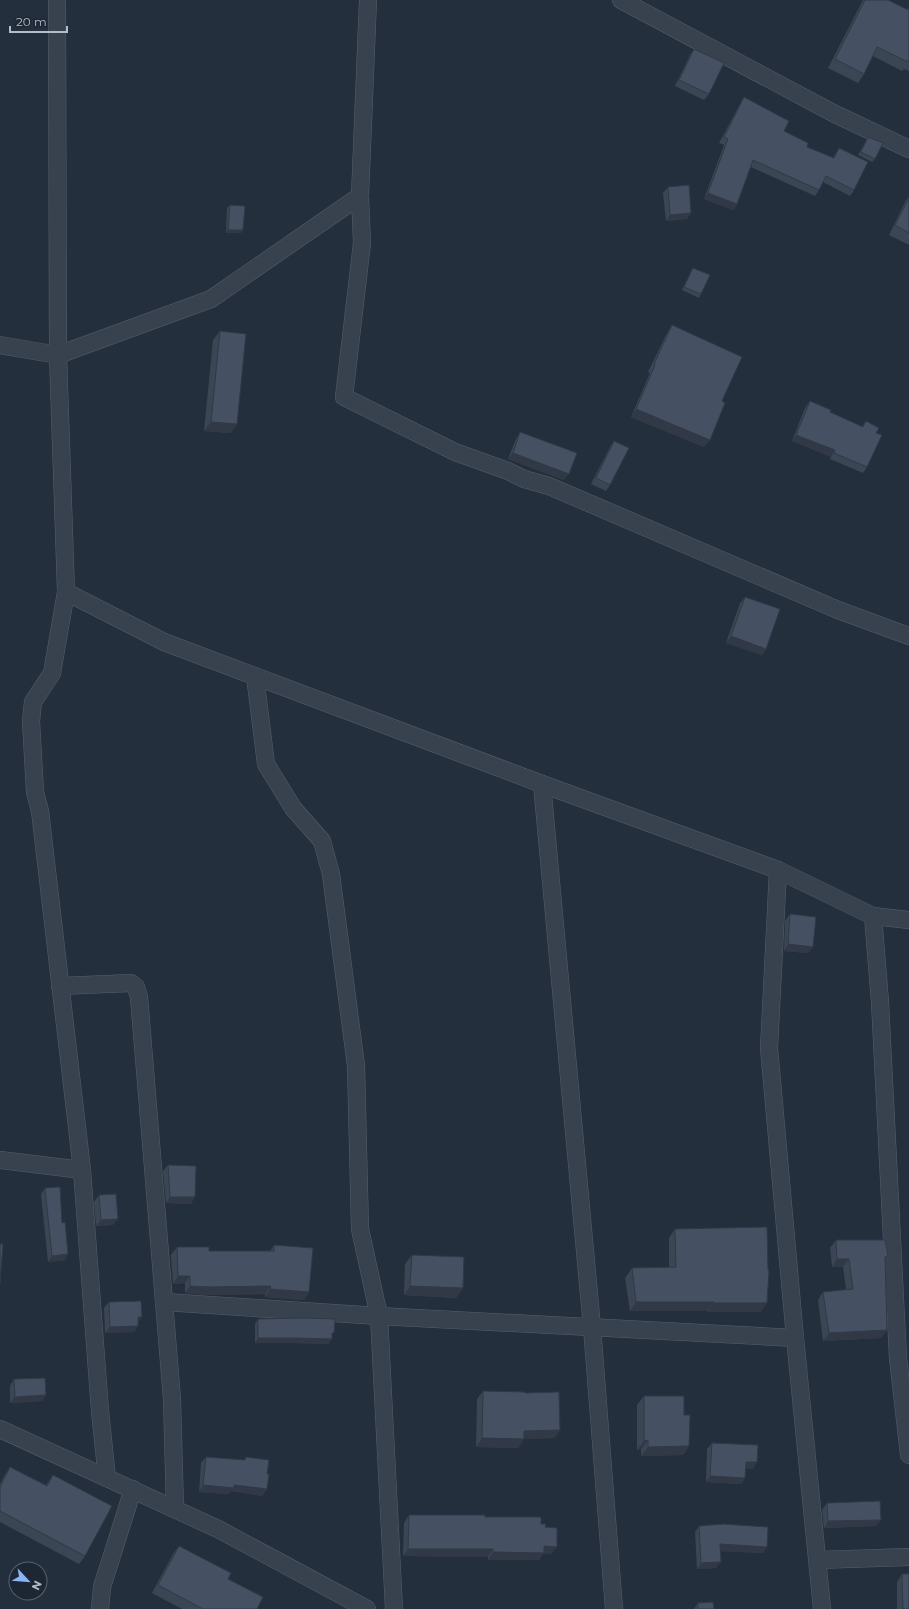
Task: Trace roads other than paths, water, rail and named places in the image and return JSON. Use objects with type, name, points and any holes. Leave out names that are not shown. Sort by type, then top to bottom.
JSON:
[{"type":"street","points":[[57,0],[58,355],[66,592],[52,673],[33,702],[31,721],[35,792],[40,811],[82,1170],[100,1411],[107,1478]]},
{"type":"street","points":[[368,0],[360,196],[362,243],[344,398],[455,452],[508,470],[524,479],[549,486],[838,610],[909,636]]},
{"type":"street","points":[[621,0],[833,112],[909,149]]},
{"type":"street","points":[[0,345],[58,355],[211,299],[360,196]]},
{"type":"street","points":[[66,592],[164,642],[542,784],[778,870],[873,916],[909,920]]},
{"type":"street","points":[[255,676],[266,764],[293,808],[322,841],[331,874],[356,1066],[360,1229],[379,1316],[394,1609]]},
{"type":"street","points":[[542,784],[592,1327],[614,1609]]},
{"type":"street","points":[[778,870],[769,1048],[795,1338],[822,1609]]},
{"type":"street","points":[[873,916],[880,1002],[898,1358],[909,1455]]},
{"type":"street","points":[[60,986],[131,984],[136,987],[139,997],[172,1399],[175,1509]]},
{"type":"street","points":[[0,1160],[82,1170]]},
{"type":"street","points":[[164,1302],[379,1316],[795,1338]]},
{"type":"street","points":[[0,1429],[218,1529],[367,1609]]},
{"type":"street","points":[[100,1609],[102,1587],[132,1489]]},
{"type":"street","points":[[818,1560],[909,1558]]}]
